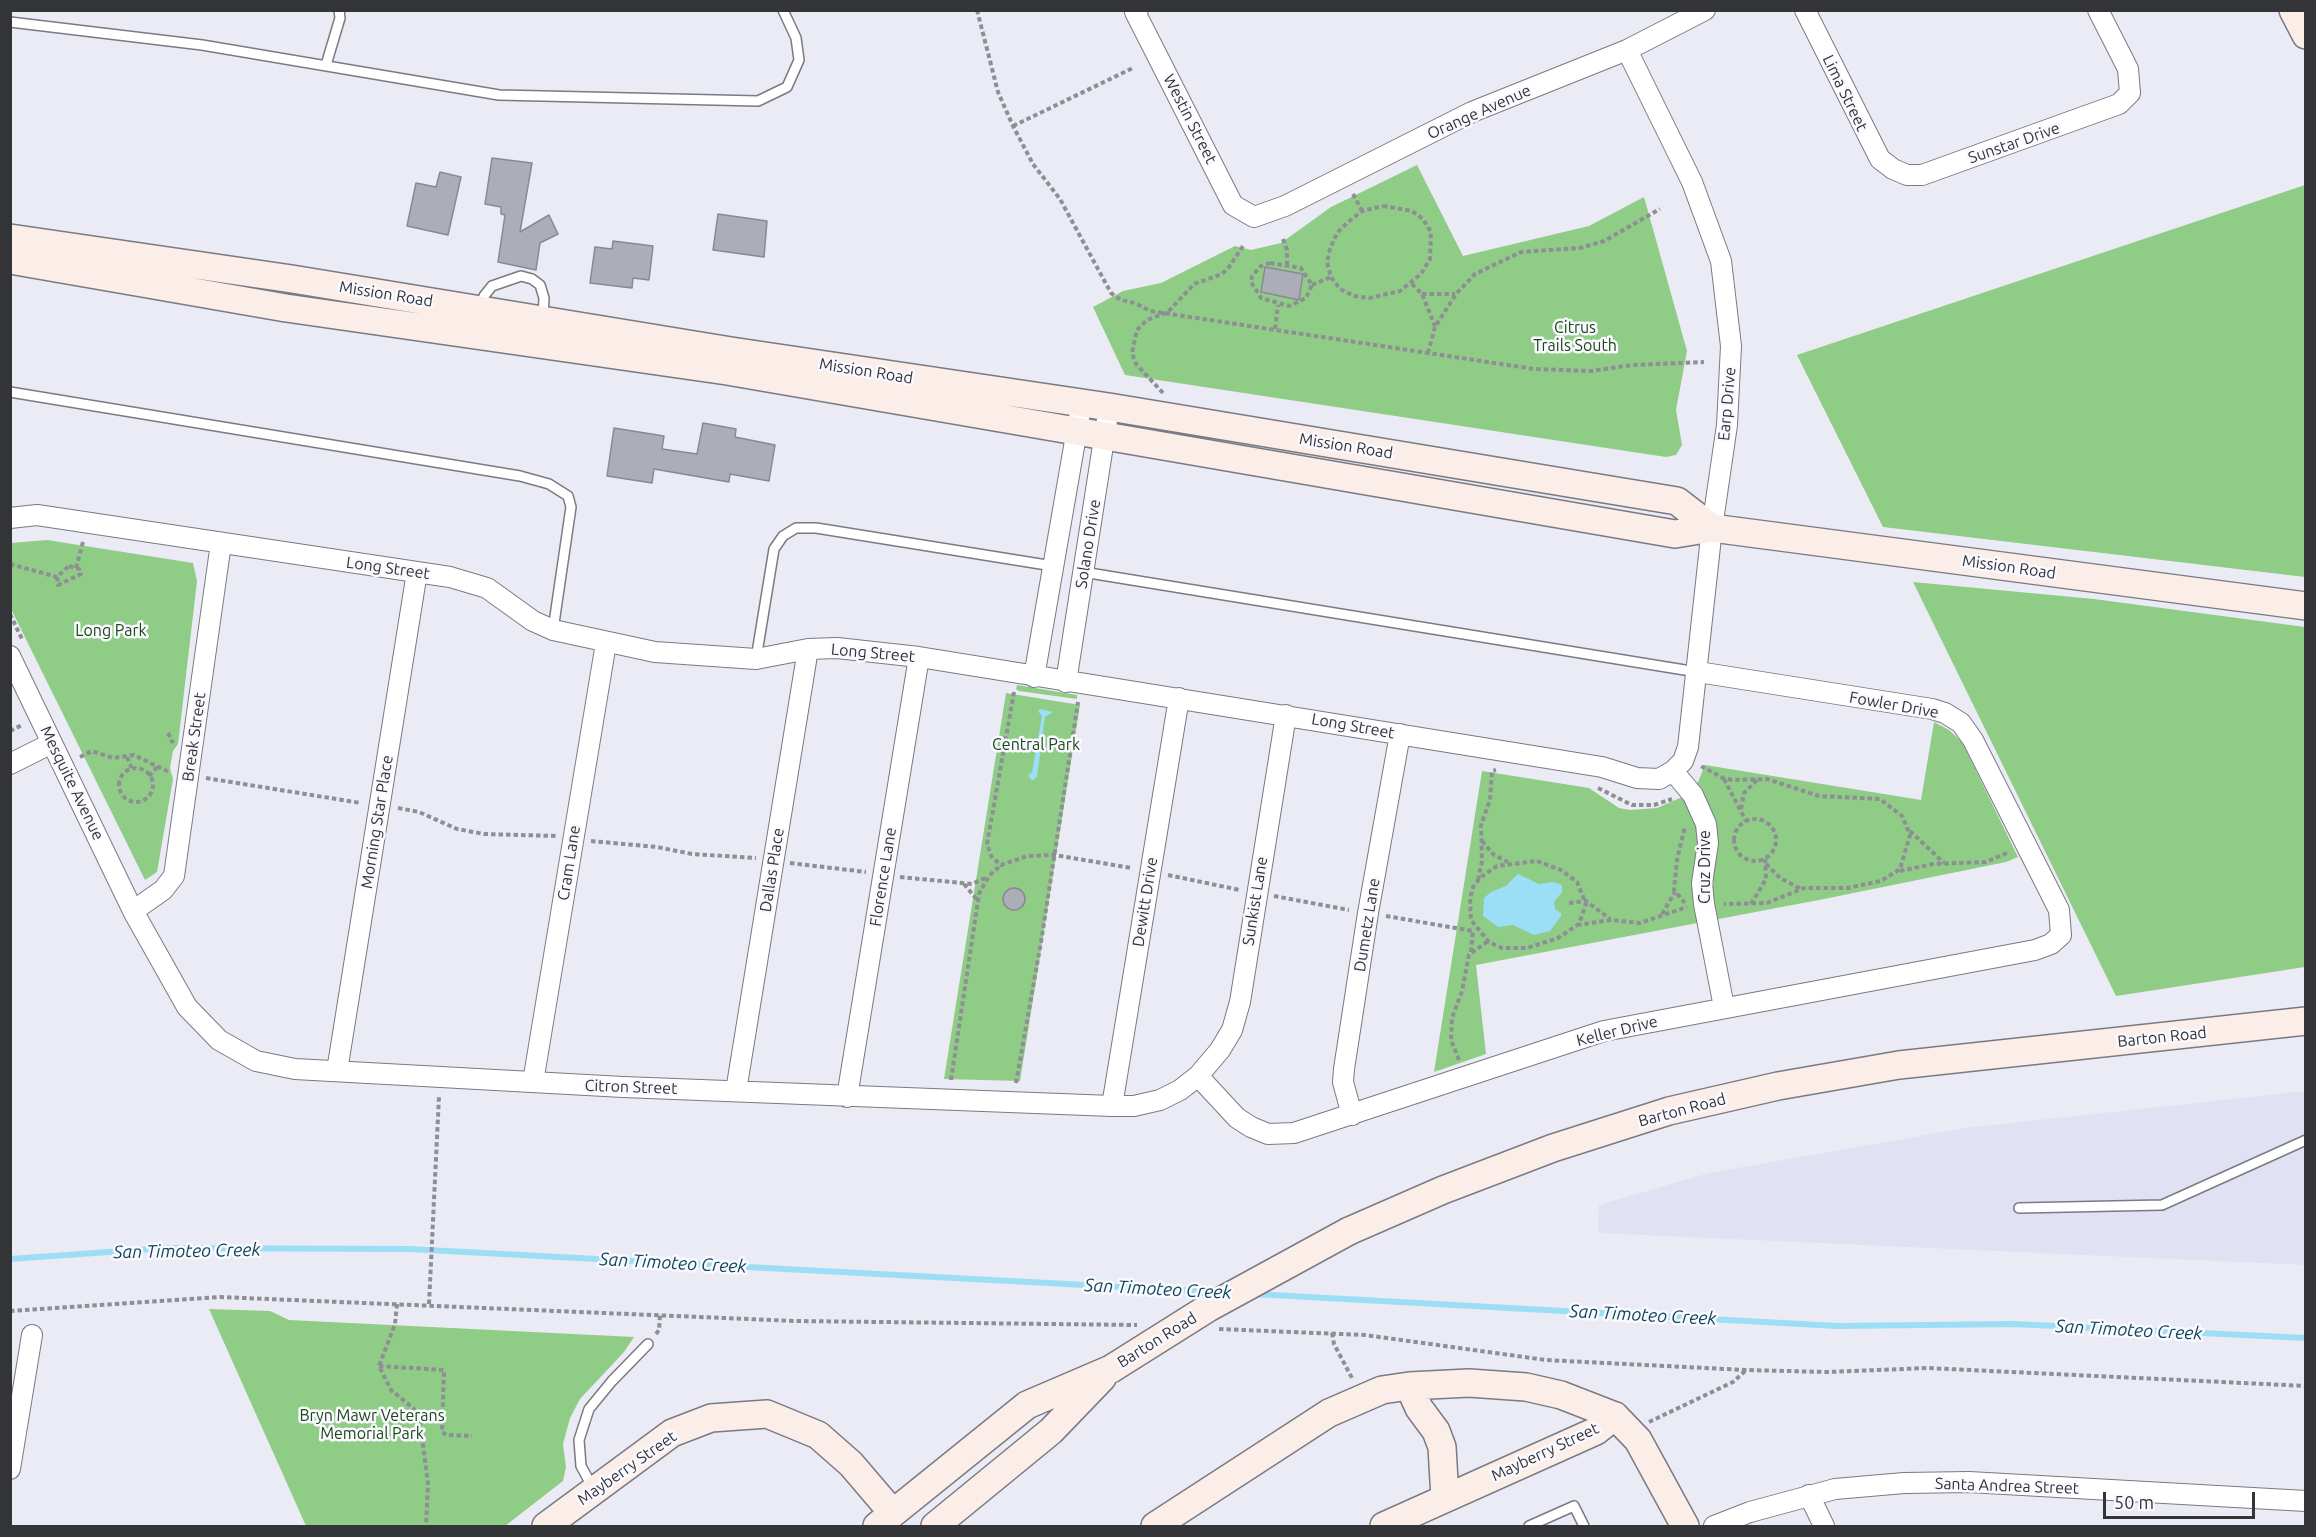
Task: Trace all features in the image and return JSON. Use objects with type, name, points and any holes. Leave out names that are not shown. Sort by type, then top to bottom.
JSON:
[{"type":"street","name":"Orange Avenue","points":[[1254,217],[1285,206],[1472,112],[1627,50],[1705,10]]},
{"type":"street","name":"Lima Street","points":[[1805,10],[1872,147],[1893,170]]},
{"type":"street","name":"Sunstar Drive","points":[[1893,170],[1907,175],[1922,175],[2119,104],[2130,93],[2127,69],[2098,10]]},
{"type":"street","points":[[2293,10],[2306,35]]},
{"type":"street","name":"Westin Street","points":[[1137,11],[1233,205],[1254,217]]},
{"type":"street","name":"Earp Drive","points":[[1627,50],[1692,182],[1721,261],[1731,346],[1727,425],[1712,528],[1688,747],[1683,761],[1673,771]]},
{"type":"street","name":"Mission Road","points":[[10,238],[292,279],[1109,407],[1677,501],[1712,528]]},
{"type":"street","name":"Mission Road","points":[[10,260],[286,308],[727,371],[1675,534],[1712,528],[2306,606]]},
{"type":"street","name":"Solano Drive","points":[[1034,677],[1081,403]]},
{"type":"street","name":"Solano Drive","points":[[1066,682],[1109,407]]},
{"type":"street","name":"Long Street","points":[[10,518],[37,515],[450,577],[487,588],[533,621],[553,630],[655,652],[756,659],[808,649],[837,648],[919,657],[1602,767],[1649,780],[1659,779],[1673,771]]},
{"type":"street","name":"Break Street","points":[[133,911],[163,890],[174,876],[221,543]]},
{"type":"street","points":[[1053,566],[1083,572]]},
{"type":"street","name":"Morning Star Place","points":[[337,1071],[417,572]]},
{"type":"street","name":"Cram Lane","points":[[533,1082],[606,643]]},
{"type":"street","name":"Dallas Place","points":[[736,1091],[808,649]]},
{"type":"street","name":"Mesquite Avenue","points":[[10,656],[133,911]]},
{"type":"street","name":"Florence Lane","points":[[847,1097],[919,657]]},
{"type":"street","name":"Fowler Drive","points":[[1698,672],[1932,709],[1945,713],[1961,723],[1973,740],[2059,910],[2061,934]]},
{"type":"street","name":"Dewitt Drive","points":[[1112,1106],[1179,698]]},
{"type":"street","name":"Sunkist Lane","points":[[1198,1076],[1220,1050],[1232,1030],[1240,1002],[1286,715]]},
{"type":"street","name":"Dumetz Lane","points":[[1353,1115],[1343,1082],[1344,1069],[1368,913],[1400,734]]},
{"type":"street","points":[[10,764],[52,743]]},
{"type":"street","name":"Cruz Drive","points":[[1673,771],[1693,795],[1706,824],[1708,843],[1702,883],[1704,904],[1724,1006]]},
{"type":"street","name":"Citron Street","points":[[133,911],[187,1007],[219,1040],[256,1061],[295,1069],[847,1097],[1112,1106],[1134,1106],[1160,1100],[1198,1076]]},
{"type":"street","name":"Keller Drive","points":[[1198,1076],[1237,1118],[1268,1134],[1294,1133],[1604,1031],[1724,1006],[2035,950],[2051,944],[2061,934]]},
{"type":"street","name":"Barton Road","points":[[884,1519],[1027,1405],[1111,1369],[1208,1308],[1349,1231],[1443,1190],[1553,1148],[1669,1111],[1778,1086],[1899,1065],[2306,1021]]},
{"type":"street","points":[[10,1469],[32,1335]]},
{"type":"street","name":"Barton Road","points":[[935,1527],[1051,1431],[1111,1369]]},
{"type":"street","name":"Mayberry Street","points":[[1155,1527],[1329,1413],[1382,1390],[1409,1386],[1469,1383],[1526,1387],[1561,1395],[1623,1424]]},
{"type":"street","points":[[1409,1386],[1419,1408],[1436,1431],[1442,1447],[1430,1508]]},
{"type":"street","name":"Mayberry Street","points":[[546,1527],[672,1433],[711,1418],[767,1414],[818,1435],[850,1464],[884,1519]]},
{"type":"street","points":[[1623,1424],[1685,1527]]},
{"type":"street","name":"Mayberry Street","points":[[1384,1527],[1596,1431],[1623,1424]]},
{"type":"street","name":"Santa Andrea Street","points":[[1713,1527],[1750,1512],[1835,1489],[1904,1483],[1969,1482],[2306,1501]]},
{"type":"street","points":[[1809,1495],[1824,1527]]},
{"type":"lane","points":[[326,65],[340,18],[339,10]]},
{"type":"lane","points":[[10,22],[202,45],[499,95],[758,101],[787,87],[799,60],[796,38],[783,10]]},
{"type":"lane","points":[[480,309],[484,296],[492,286],[521,276],[532,279],[540,285],[544,298],[543,320]]},
{"type":"lane","points":[[10,392],[520,476],[549,484],[567,496],[571,507],[553,630]]},
{"type":"lane","points":[[756,659],[774,549],[783,536],[796,528],[816,528],[1053,566]]},
{"type":"lane","points":[[1083,572],[1698,672]]},
{"type":"lane","points":[[2019,1208],[2162,1205],[2306,1140]]},
{"type":"lane","points":[[594,1490],[581,1466],[579,1440],[589,1409],[648,1344]]},
{"type":"lane","points":[[1529,1527],[1574,1506],[1584,1527]]},
{"type":"path","points":[[977,10],[998,92],[1013,126],[1033,164],[1070,216],[1111,293],[1121,300],[1135,303],[1150,311],[1534,369],[1580,371],[1704,362]]},
{"type":"path","points":[[1013,126],[1133,68]]},
{"type":"path","points":[[1353,194],[1362,211]]},
{"type":"path","points":[[1383,206],[1412,211],[1423,219],[1431,231],[1430,259],[1412,284],[1400,291],[1369,298],[1354,296],[1340,289],[1330,277],[1327,262],[1337,233],[1362,211],[1383,206]]},
{"type":"path","points":[[1428,352],[1435,327],[1456,294],[1475,274],[1498,261],[1521,252],[1580,248],[1604,241],[1660,209]]},
{"type":"path","points":[[1283,239],[1287,250],[1287,264]]},
{"type":"path","points":[[1168,400],[1143,374],[1132,353],[1137,330],[1147,320],[1168,312],[1194,284],[1222,274],[1243,246]]},
{"type":"path","points":[[1312,285],[1301,268],[1287,264],[1261,266],[1252,276],[1251,282],[1261,298],[1278,305],[1299,302],[1306,298],[1312,285],[1330,277]]},
{"type":"path","points":[[1412,284],[1422,294],[1435,327]]},
{"type":"path","points":[[1422,294],[1456,294]]},
{"type":"path","points":[[1275,329],[1278,305]]},
{"type":"path","points":[[74,540],[93,543]]},
{"type":"path","points":[[76,568],[83,542]]},
{"type":"path","points":[[10,564],[57,577]]},
{"type":"path","points":[[69,566],[76,568],[81,574],[58,585],[57,577],[69,566]]},
{"type":"path","points":[[1001,865],[990,856],[987,848],[1012,704],[1012,692]]},
{"type":"path","points":[[1017,1083],[1079,702]]},
{"type":"path","points":[[10,731],[22,725]]},
{"type":"path","points":[[168,733],[177,750]]},
{"type":"path","points":[[80,757],[92,751],[113,758],[134,755],[172,773],[174,762]]},
{"type":"path","points":[[127,757],[132,769]]},
{"type":"path","points":[[149,776],[158,766]]},
{"type":"path","points":[[132,769],[145,771],[149,776],[153,786],[150,794],[140,802],[126,799],[120,792],[119,784],[122,776],[132,769]]},
{"type":"path","points":[[1724,778],[1746,821]]},
{"type":"path","points":[[1741,810],[1744,793],[1758,779]]},
{"type":"path","points":[[1662,914],[1675,892],[1677,860],[1685,818]]},
{"type":"path","points":[[1750,904],[1766,879],[1765,861],[1773,852],[1776,841],[1774,831],[1767,822],[1757,819],[1746,821],[1738,828],[1734,838],[1736,849],[1744,857],[1754,861],[1765,861],[1780,878],[1801,889]]},
{"type":"path","points":[[1908,829],[1944,863]]},
{"type":"path","points":[[1481,839],[1494,855],[1512,862]]},
{"type":"path","points":[[1896,872],[1944,863],[1986,862],[2014,850]]},
{"type":"path","points":[[949,1080],[978,901],[989,876],[1001,865],[1027,856],[1054,855]]},
{"type":"path","points":[[1462,1066],[1451,1040],[1450,1025],[1471,953],[1473,926],[1469,911],[1473,887],[1486,872],[1512,862],[1537,861],[1561,870],[1577,882],[1586,901],[1611,920]]},
{"type":"path","points":[[964,883],[978,901]]},
{"type":"path","points":[[1675,892],[1689,906]]},
{"type":"path","points":[[1569,903],[1586,901]]},
{"type":"path","points":[[1473,926],[1488,941],[1502,948],[1527,948],[1552,941],[1579,924],[1586,901]]},
{"type":"path","points":[[1471,953],[1488,941]]},
{"type":"path","points":[[429,1305],[440,1077]]},
{"type":"path","points":[[397,1304],[395,1324],[379,1366],[391,1390],[414,1409],[420,1422],[428,1484],[426,1527]]},
{"type":"path","points":[[648,1344],[659,1330],[660,1314]]},
{"type":"path","points":[[1332,1333],[1339,1354],[1362,1397]]},
{"type":"path","points":[[379,1366],[444,1370],[442,1432],[447,1436],[472,1436]]},
{"type":"path","points":[[1623,1424],[1733,1382],[1746,1370]]},
{"type":"shaded area","points":[[2305,1091],[2305,1265],[1598,1233],[1599,1205],[1709,1173],[1966,1128]]},
{"type":"green space","name":"Citrus Trails South","points":[[1417,165],[1463,256],[1589,226],[1644,197],[1687,351],[1676,410],[1682,445],[1676,455],[1666,457],[1125,375],[1093,307],[1123,291],[1161,283],[1235,246],[1251,250],[1281,243],[1331,207]]},
{"type":"green space","points":[[2305,185],[2305,577],[1883,527],[1797,355]]},
{"type":"green space","name":"Long Park","points":[[47,540],[193,563],[197,581],[178,744],[173,751],[170,768],[173,779],[157,872],[145,880],[11,609],[11,543]]},
{"type":"green space","points":[[1913,582],[2094,599],[2305,627],[2305,967],[2116,996]]},
{"type":"green space","points":[[1017,685],[1077,695],[1077,699],[1019,691],[1016,689]]},
{"type":"green space","name":"Central Park","points":[[1006,693],[1080,705],[1020,1081],[944,1079]]},
{"type":"green space","points":[[1934,722],[1949,730],[1962,742],[2018,857],[2006,862],[1824,899],[1476,965],[1486,1054],[1434,1072],[1482,771],[1589,788],[1619,808],[1630,810],[1657,808],[1680,798],[1698,782],[1705,765],[1921,800]]},
{"type":"green space","name":"Bryn Mawr Veterans Memorial Park","points":[[209,1309],[270,1311],[289,1320],[634,1337],[624,1352],[580,1399],[570,1418],[563,1444],[566,1467],[563,1481],[505,1526],[306,1526]]},
{"type":"water","points":[[1040,709],[1053,712],[1045,717],[1037,777],[1032,781],[1028,775],[1032,772],[1042,716],[1038,711]]},
{"type":"water","points":[[1518,874],[1539,884],[1554,882],[1562,885],[1562,892],[1554,902],[1555,909],[1561,913],[1561,916],[1550,931],[1534,935],[1513,925],[1498,927],[1483,916],[1484,898],[1491,892],[1506,886]]},
{"type":"building","points":[[492,158],[532,163],[520,232],[549,215],[558,234],[540,243],[536,270],[498,262],[505,215],[501,214],[501,207],[485,204]]},
{"type":"building","points":[[440,172],[461,177],[448,235],[407,226],[416,183],[436,187]]},
{"type":"building","points":[[718,214],[767,221],[764,257],[713,250]]},
{"type":"building","points":[[613,241],[653,246],[649,280],[633,278],[632,288],[590,283],[595,247],[612,249]]},
{"type":"building","points":[[1265,267],[1303,274],[1299,300],[1261,292]]},
{"type":"building","points":[[703,423],[736,429],[735,437],[775,445],[769,481],[730,474],[729,482],[654,469],[652,483],[607,476],[614,428],[664,436],[662,449],[697,454]]},
{"type":"building","points":[[1014,888],[1024,895],[1025,899],[1018,909],[1014,910],[1004,903],[1003,899],[1010,889]]},
{"type":"waterway","name":"San Timoteo Creek","points":[[10,1259],[165,1248],[409,1249],[1217,1292]]},
{"type":"waterway","name":"San Timoteo Creek","points":[[1254,1294],[1837,1326],[2013,1324],[2306,1338]]}]
